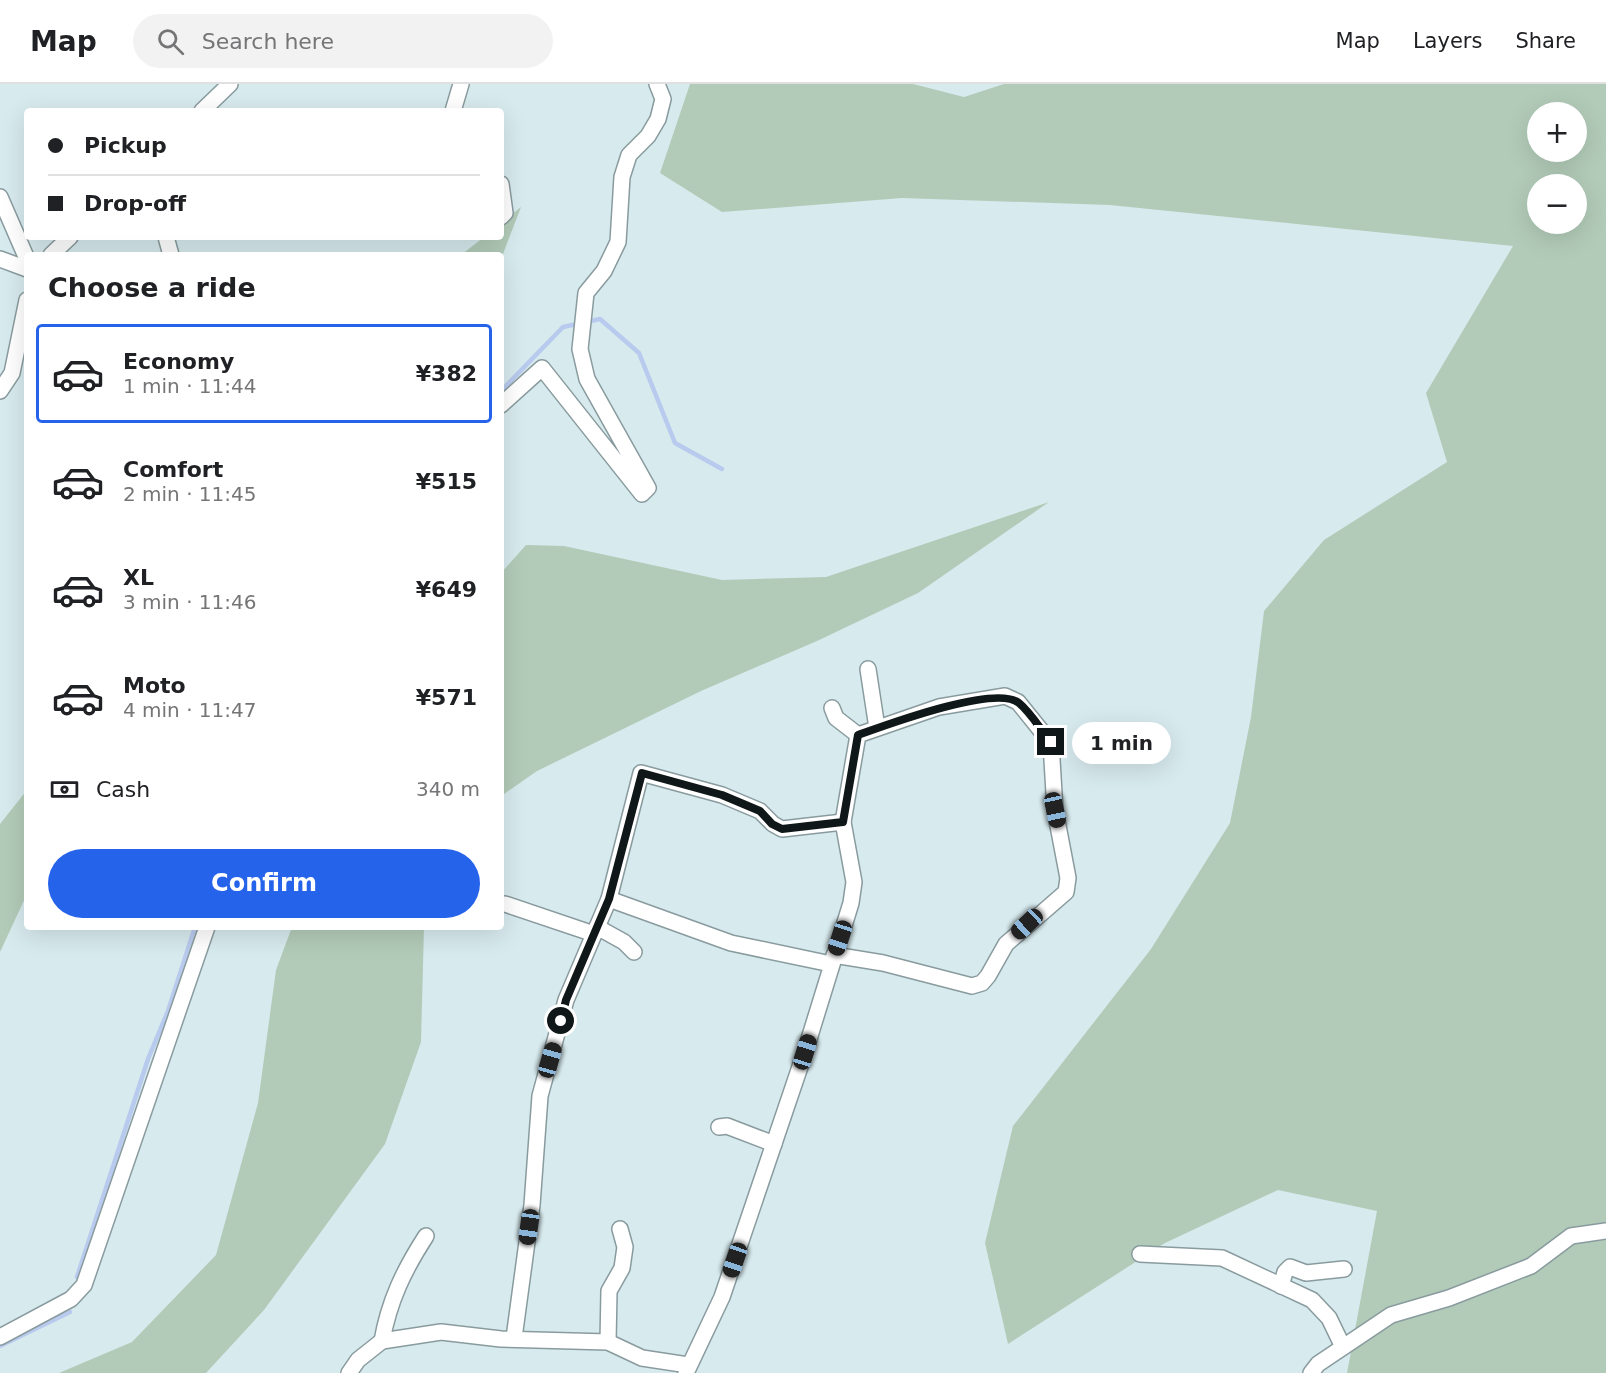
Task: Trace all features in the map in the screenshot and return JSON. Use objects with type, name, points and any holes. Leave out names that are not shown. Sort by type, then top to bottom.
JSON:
[{"type":"street","points":[[205,108],[230,84]]},
{"type":"street","points":[[454,108],[461,84]]},
{"type":"street","points":[[504,402],[543,368],[642,494],[648,488],[587,379],[580,349],[586,293],[604,271],[618,242],[622,177],[629,155],[648,136],[658,119],[663,99],[657,84]]},
{"type":"street","points":[[0,197],[24,252]]},
{"type":"street","points":[[54,252],[67,240]]},
{"type":"street","points":[[0,259],[24,268]]},
{"type":"street","points":[[0,391],[24,326]]},
{"type":"street","points":[[868,669],[877,728]]},
{"type":"street","points":[[609,899],[731,943],[833,959],[883,963],[972,986],[982,983],[1006,944],[1027,924],[1059,901],[1066,892],[1068,878],[1055,810],[1051,742],[1018,702],[1005,696],[939,707],[858,735]]},
{"type":"street","points":[[832,708],[836,718],[858,735]]},
{"type":"street","points":[[349,1373],[358,1360],[381,1341],[441,1332],[482,1338],[608,1342],[642,1358],[687,1369],[722,1298],[851,903],[854,882],[843,822],[858,735]]},
{"type":"street","points":[[514,1338],[532,1205],[540,1096],[566,1000],[609,899],[642,773],[722,795],[760,811],[772,824],[782,829],[843,822]]},
{"type":"street","points":[[505,904],[595,931],[624,942],[634,952]]},
{"type":"street","points":[[0,1337],[71,1299],[84,1285],[206,930]]},
{"type":"street","points":[[719,1127],[727,1126],[774,1144]]},
{"type":"street","points":[[608,1342],[609,1291],[622,1268],[625,1247],[620,1229]]},
{"type":"street","points":[[1311,1373],[1318,1364],[1390,1315],[1449,1298],[1531,1266],[1571,1236],[1606,1232]]},
{"type":"street","points":[[381,1341],[388,1309],[402,1274],[426,1236]]},
{"type":"street","points":[[1140,1254],[1222,1258],[1312,1300],[1329,1318],[1343,1347]]},
{"type":"street","points":[[1281,1286],[1285,1272],[1290,1267],[1306,1273],[1344,1269]]},
{"type":"green space","points":[[690,84],[913,84],[964,97],[1004,84],[1606,84],[1606,1373],[1347,1373],[1377,1211],[1278,1190],[1165,1243],[1008,1344],[985,1243],[1013,1126],[1151,949],[1230,823],[1251,717],[1264,611],[1324,540],[1447,462],[1426,393],[1513,246],[1110,205],[902,198],[722,212],[660,173]]},
{"type":"green space","points":[[521,207],[504,252],[465,252],[480,240],[504,240],[504,221]]},
{"type":"green space","points":[[1049,502],[918,593],[817,641],[701,691],[537,771],[504,794],[504,570],[526,545],[564,546],[722,580],[826,577]]},
{"type":"green space","points":[[24,794],[24,900],[0,952],[0,824]]},
{"type":"green space","points":[[291,930],[424,930],[421,1042],[385,1144],[264,1310],[206,1373],[59,1373],[132,1342],[216,1255],[258,1103],[276,970]]},
{"type":"waterway","points":[[504,388],[563,327],[600,319],[639,353],[675,443],[722,469]]},
{"type":"waterway","points":[[77,1277],[148,1059],[168,1011],[194,930]]},
{"type":"waterway","points":[[0,1346],[70,1312]]},
{"type":"route","points":[[561,1021],[566,1000],[609,899],[642,773],[722,795],[760,811],[772,824],[782,829],[843,822],[858,735],[939,707],[1005,696],[1018,702],[1051,742]]}]
